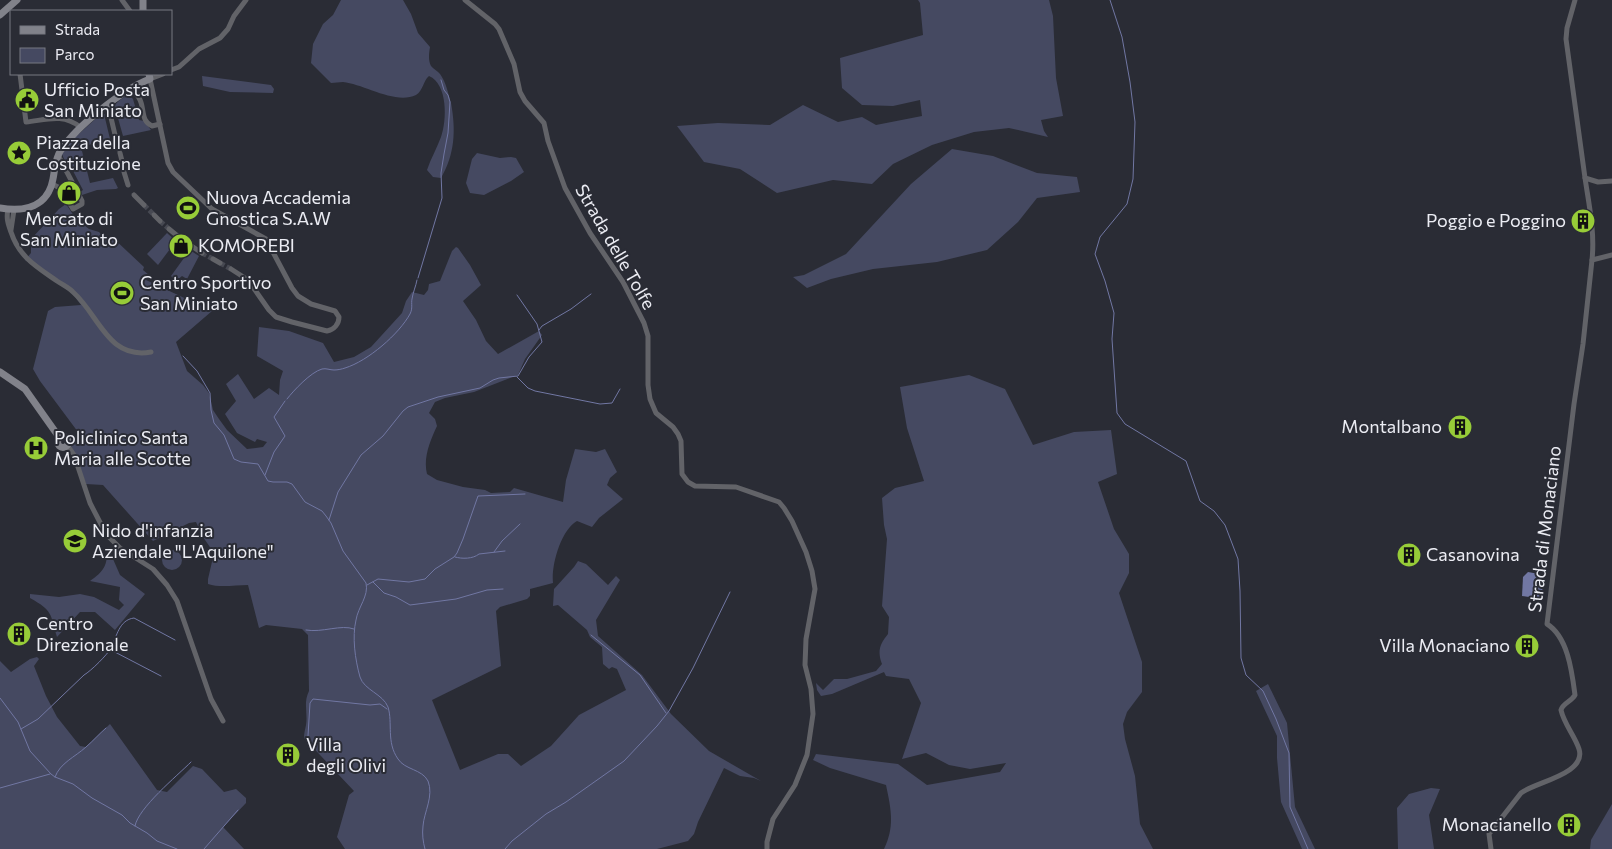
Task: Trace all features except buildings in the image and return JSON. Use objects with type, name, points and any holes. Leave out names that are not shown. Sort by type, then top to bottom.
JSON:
[{"type":"street","points":[[0,15],[10,9],[17,0]]},
{"type":"street","points":[[172,70],[179,67],[199,50],[218,40],[246,0]]},
{"type":"street","name":"Strada delle Tolfe","points":[[465,0],[499,29],[514,64],[520,92],[525,101],[544,123],[548,141],[569,197],[590,233],[623,282],[644,323],[648,336],[648,385],[650,399],[656,412],[673,427],[680,437],[681,467],[685,479],[695,486],[730,486],[779,502],[788,513],[806,552],[815,589],[806,639],[805,665],[812,701],[811,727],[804,764],[795,785],[773,819],[767,849]]},
{"type":"street","points":[[1575,0],[1566,39],[1593,228],[1592,260],[1612,255]]},
{"type":"street","points":[[20,75],[26,122],[64,118],[80,127]]},
{"type":"street","points":[[140,83],[142,75]]},
{"type":"street","points":[[152,352],[140,353],[129,350],[112,340],[73,291],[21,253],[14,243],[7,221],[7,209],[25,209],[36,205],[45,197],[52,184],[55,166],[61,149],[80,127],[150,76],[168,163],[173,172],[212,209],[264,238],[296,295],[308,303],[335,311],[339,322],[334,328],[327,331],[278,318],[269,310],[248,280],[231,269]]},
{"type":"street","points":[[131,89],[140,98],[144,118],[147,123],[151,126],[160,124]]},
{"type":"street","points":[[108,105],[116,139]]},
{"type":"street","points":[[120,153],[122,161]]},
{"type":"street","points":[[52,184],[60,188],[73,209],[82,204],[58,155]]},
{"type":"street","points":[[55,166],[64,168]]},
{"type":"street","points":[[124,172],[128,184]]},
{"type":"street","points":[[1585,178],[1598,182],[1612,181]]},
{"type":"street","points":[[134,194],[144,206]]},
{"type":"street","points":[[154,215],[160,221]]},
{"type":"street","points":[[169,229],[180,238]]},
{"type":"street","points":[[190,245],[202,253]]},
{"type":"street","points":[[213,259],[220,263]]},
{"type":"street","name":"Strada di Monaciano","points":[[1491,849],[1489,834],[1522,793],[1527,789],[1563,774],[1575,766],[1580,758],[1578,746],[1560,710],[1573,698],[1574,694],[1566,648],[1554,628],[1547,624],[1592,260]]},
{"type":"street","points":[[0,372],[25,389],[59,437],[66,437],[68,440],[67,445],[74,455],[88,498],[106,534],[120,548],[153,570],[167,585],[177,601],[211,699],[222,721]]},
{"type":"green space","points":[[341,0],[403,0],[418,33],[430,47],[430,64],[440,74],[445,84],[451,103],[454,123],[452,151],[441,178],[433,177],[427,170],[441,137],[445,113],[443,95],[435,80],[429,76],[416,95],[408,97],[389,96],[343,82],[331,83],[311,63],[313,44],[323,24],[333,15]]},
{"type":"green space","points":[[918,0],[1049,0],[1053,16],[1056,78],[1063,116],[1041,120],[1048,137],[1009,128],[974,132],[932,145],[893,164],[872,184],[833,180],[777,193],[740,169],[704,162],[677,126],[718,123],[770,125],[803,105],[838,122],[862,117],[876,125],[922,116],[920,100],[893,106],[862,105],[842,88],[840,58],[923,35],[920,3]]},
{"type":"green space","points":[[202,76],[271,85],[274,89],[273,93],[230,92],[203,86]]},
{"type":"green space","points":[[129,95],[133,99],[139,120],[144,121],[151,130],[123,136],[116,111],[113,112],[113,109],[118,102]]},
{"type":"green space","points":[[101,114],[105,114],[110,139],[81,147],[90,183],[113,178],[118,188],[97,190],[82,195],[80,192],[83,190],[72,169],[67,167],[62,154],[71,141]]},
{"type":"green space","points":[[952,149],[993,156],[1037,173],[1077,177],[1080,192],[1037,198],[1018,222],[987,250],[937,262],[873,269],[831,279],[807,288],[793,277],[804,275],[846,254],[911,184]]},
{"type":"green space","points":[[477,153],[500,158],[516,158],[524,172],[484,195],[470,193],[466,183],[472,159]]},
{"type":"green space","points":[[66,204],[76,219],[89,229],[99,232],[108,241],[112,237],[144,267],[143,270],[149,275],[146,280],[212,311],[176,342],[187,371],[209,393],[213,410],[227,430],[247,449],[263,447],[267,442],[257,439],[255,442],[237,433],[225,414],[236,401],[226,384],[238,374],[254,399],[269,388],[279,395],[283,371],[257,356],[259,327],[289,331],[323,343],[334,362],[354,357],[371,347],[402,313],[406,301],[412,292],[424,295],[428,290],[429,284],[440,281],[452,251],[456,247],[458,248],[481,285],[463,301],[476,320],[486,341],[498,354],[539,331],[542,335],[525,359],[518,375],[474,392],[435,402],[429,413],[435,419],[437,426],[427,456],[427,474],[437,480],[463,487],[485,490],[491,493],[510,492],[514,488],[563,502],[566,480],[575,449],[596,452],[605,449],[617,472],[610,478],[607,485],[623,499],[599,518],[592,527],[577,521],[566,532],[555,558],[553,583],[530,589],[530,596],[527,599],[500,607],[496,611],[501,666],[432,700],[460,770],[498,754],[508,754],[521,766],[551,746],[579,715],[626,690],[617,669],[612,667],[609,669],[603,664],[602,647],[590,637],[587,630],[558,605],[553,606],[554,589],[578,561],[586,564],[608,585],[616,576],[620,580],[596,620],[598,636],[642,675],[671,714],[709,751],[761,781],[740,776],[724,768],[694,834],[688,841],[657,849],[345,849],[337,837],[349,795],[354,791],[304,738],[306,700],[309,691],[308,635],[302,629],[266,625],[259,628],[248,585],[223,586],[208,584],[214,553],[196,522],[189,523],[153,541],[103,485],[86,484],[71,447],[78,432],[33,369],[48,311],[55,307],[81,305],[73,294],[25,260],[31,253],[31,239]]},
{"type":"green space","points":[[167,233],[176,241],[158,265],[147,254]]},
{"type":"green space","points":[[188,249],[199,256],[187,279],[182,276],[176,281],[171,276]]},
{"type":"green space","points":[[969,375],[1005,389],[1033,445],[1074,432],[1111,430],[1117,474],[1098,482],[1114,529],[1129,554],[1129,573],[1119,593],[1142,662],[1142,692],[1127,712],[1123,724],[1135,776],[1140,824],[1153,849],[884,849],[891,825],[886,785],[830,768],[813,760],[816,754],[898,764],[927,785],[1000,772],[1006,763],[970,769],[949,765],[926,753],[902,759],[921,703],[909,679],[886,676],[884,672],[832,694],[821,696],[817,690],[816,683],[823,690],[834,679],[847,679],[876,671],[882,664],[880,659],[881,644],[888,634],[889,617],[882,606],[887,539],[882,498],[895,488],[924,481],[907,428],[900,387]]},
{"type":"green space","points":[[106,548],[120,575],[145,594],[115,630],[95,612],[80,612],[57,637],[49,613],[43,606],[30,598],[30,594],[59,597],[80,594],[94,597],[119,610],[124,605],[119,600],[120,587],[90,581],[106,564]]},
{"type":"green space","points":[[172,550],[179,553],[182,560],[179,567],[172,570],[165,567],[162,560],[165,553]]},
{"type":"green space","points":[[37,657],[39,659],[34,666],[46,696],[57,717],[80,746],[86,747],[110,724],[157,790],[167,792],[193,766],[202,769],[224,792],[236,789],[246,798],[246,803],[223,827],[244,849],[0,849],[0,661],[11,672],[30,659]]},
{"type":"green space","points":[[1268,684],[1287,723],[1295,807],[1315,849],[1302,849],[1281,802],[1277,736],[1256,691]]},
{"type":"green space","points":[[1431,788],[1440,789],[1429,815],[1434,849],[1398,849],[1397,808],[1409,794]]},
{"type":"green space","points":[[1612,804],[1612,849],[1590,849],[1591,840]]},
{"type":"water","points":[[1528,572],[1543,576],[1542,596],[1536,598],[1522,596],[1523,577]]},
{"type":"waterway","points":[[1110,0],[1122,37],[1135,122],[1133,179],[1127,204],[1100,237],[1095,254],[1114,313],[1112,339],[1117,413],[1125,424],[1186,461],[1200,501],[1214,511],[1225,525],[1238,559],[1241,658],[1246,675],[1263,691],[1289,753],[1290,807],[1308,849]]},
{"type":"waterway","points":[[418,278],[442,198],[441,173],[448,133],[450,102],[441,80]]},
{"type":"waterway","points":[[287,399],[303,382],[318,371],[324,369],[338,370],[354,364],[373,353],[391,338],[410,314],[412,296],[417,280]]},
{"type":"waterway","points":[[539,330],[542,326],[571,309],[591,294]]},
{"type":"waterway","points":[[329,520],[338,492],[361,455],[383,436],[408,407],[438,397],[480,388],[499,378],[518,376],[529,357],[542,342],[537,324],[517,295]]},
{"type":"waterway","points":[[183,356],[197,371],[210,393],[214,423],[224,435],[234,459],[241,462],[258,464],[268,481],[292,484],[305,502],[322,511],[331,523],[343,551],[366,583],[365,597],[357,615],[354,634],[358,670],[365,685],[382,699],[388,707],[394,753],[401,763],[422,774],[428,781],[430,792],[423,829],[425,849]]},
{"type":"waterway","points":[[517,377],[528,388],[535,391],[600,404],[612,403],[620,389]]},
{"type":"waterway","points":[[265,475],[274,452],[285,436],[274,417],[285,401]]},
{"type":"waterway","points":[[367,585],[378,579],[409,582],[425,579],[457,553],[478,496],[525,494]]},
{"type":"waterway","points":[[494,552],[502,541],[520,524]]},
{"type":"waterway","points":[[455,557],[467,558],[479,554],[505,551]]},
{"type":"waterway","points":[[373,582],[384,593],[410,605],[456,599],[487,590],[503,589]]},
{"type":"waterway","points":[[505,849],[512,841],[546,814],[624,761],[657,726],[669,711],[693,668],[730,592]]},
{"type":"waterway","points":[[21,729],[38,719],[99,662],[111,648],[122,625],[129,619],[134,618],[175,640]]},
{"type":"waterway","points":[[306,630],[343,627],[354,629]]},
{"type":"waterway","points":[[591,635],[640,675],[666,713]]},
{"type":"waterway","points":[[111,650],[161,676]]},
{"type":"waterway","points":[[0,698],[18,722],[30,751],[51,774],[73,784],[92,798],[122,815],[130,823],[157,841],[177,849]]},
{"type":"waterway","points":[[308,736],[310,703],[313,699],[370,705],[380,704],[387,709]]},
{"type":"waterway","points":[[55,777],[64,764],[106,728]]},
{"type":"waterway","points":[[135,826],[143,810],[191,762]]},
{"type":"waterway","points":[[0,788],[50,774]]},
{"type":"waterway","points":[[204,849],[238,810]]},
{"type":"tunnel","points":[[116,139],[120,153]]},
{"type":"tunnel","points":[[144,205],[154,215]]},
{"type":"tunnel","points":[[160,221],[169,229]]},
{"type":"tunnel","points":[[202,253],[213,259]]},
{"type":"tunnel","points":[[220,263],[231,269]]},
{"type":"place","name":"Ufficio Posta San Miniato","points":[[27,100]]},
{"type":"place","name":"Piazza della Costituzione","points":[[19,153]]},
{"type":"place","name":"Mercato di San Miniato","points":[[69,193]]},
{"type":"place","name":"Nuova Accademia Gnostica S.A.W","points":[[188,208]]},
{"type":"place","name":"Poggio e Poggino","points":[[1583,221]]},
{"type":"place","name":"KOMOREBI","points":[[181,246]]},
{"type":"place","name":"Centro Sportivo San Miniato","points":[[122,293]]},
{"type":"place","name":"Montalbano","points":[[1460,427]]},
{"type":"place","name":"Policlinico Santa Maria alle Scotte","points":[[36,448]]},
{"type":"place","name":"Nido d'infanzia Aziendale \"L'Aquilone\"","points":[[75,541]]},
{"type":"place","name":"Casanovina","points":[[1409,555]]},
{"type":"place","name":"Centro Direzionale","points":[[19,634]]},
{"type":"place","name":"Villa Monaciano","points":[[1527,646]]},
{"type":"place","name":"Villa degli Olivi","points":[[288,755]]},
{"type":"place","name":"Monacianello","points":[[1569,825]]}]
